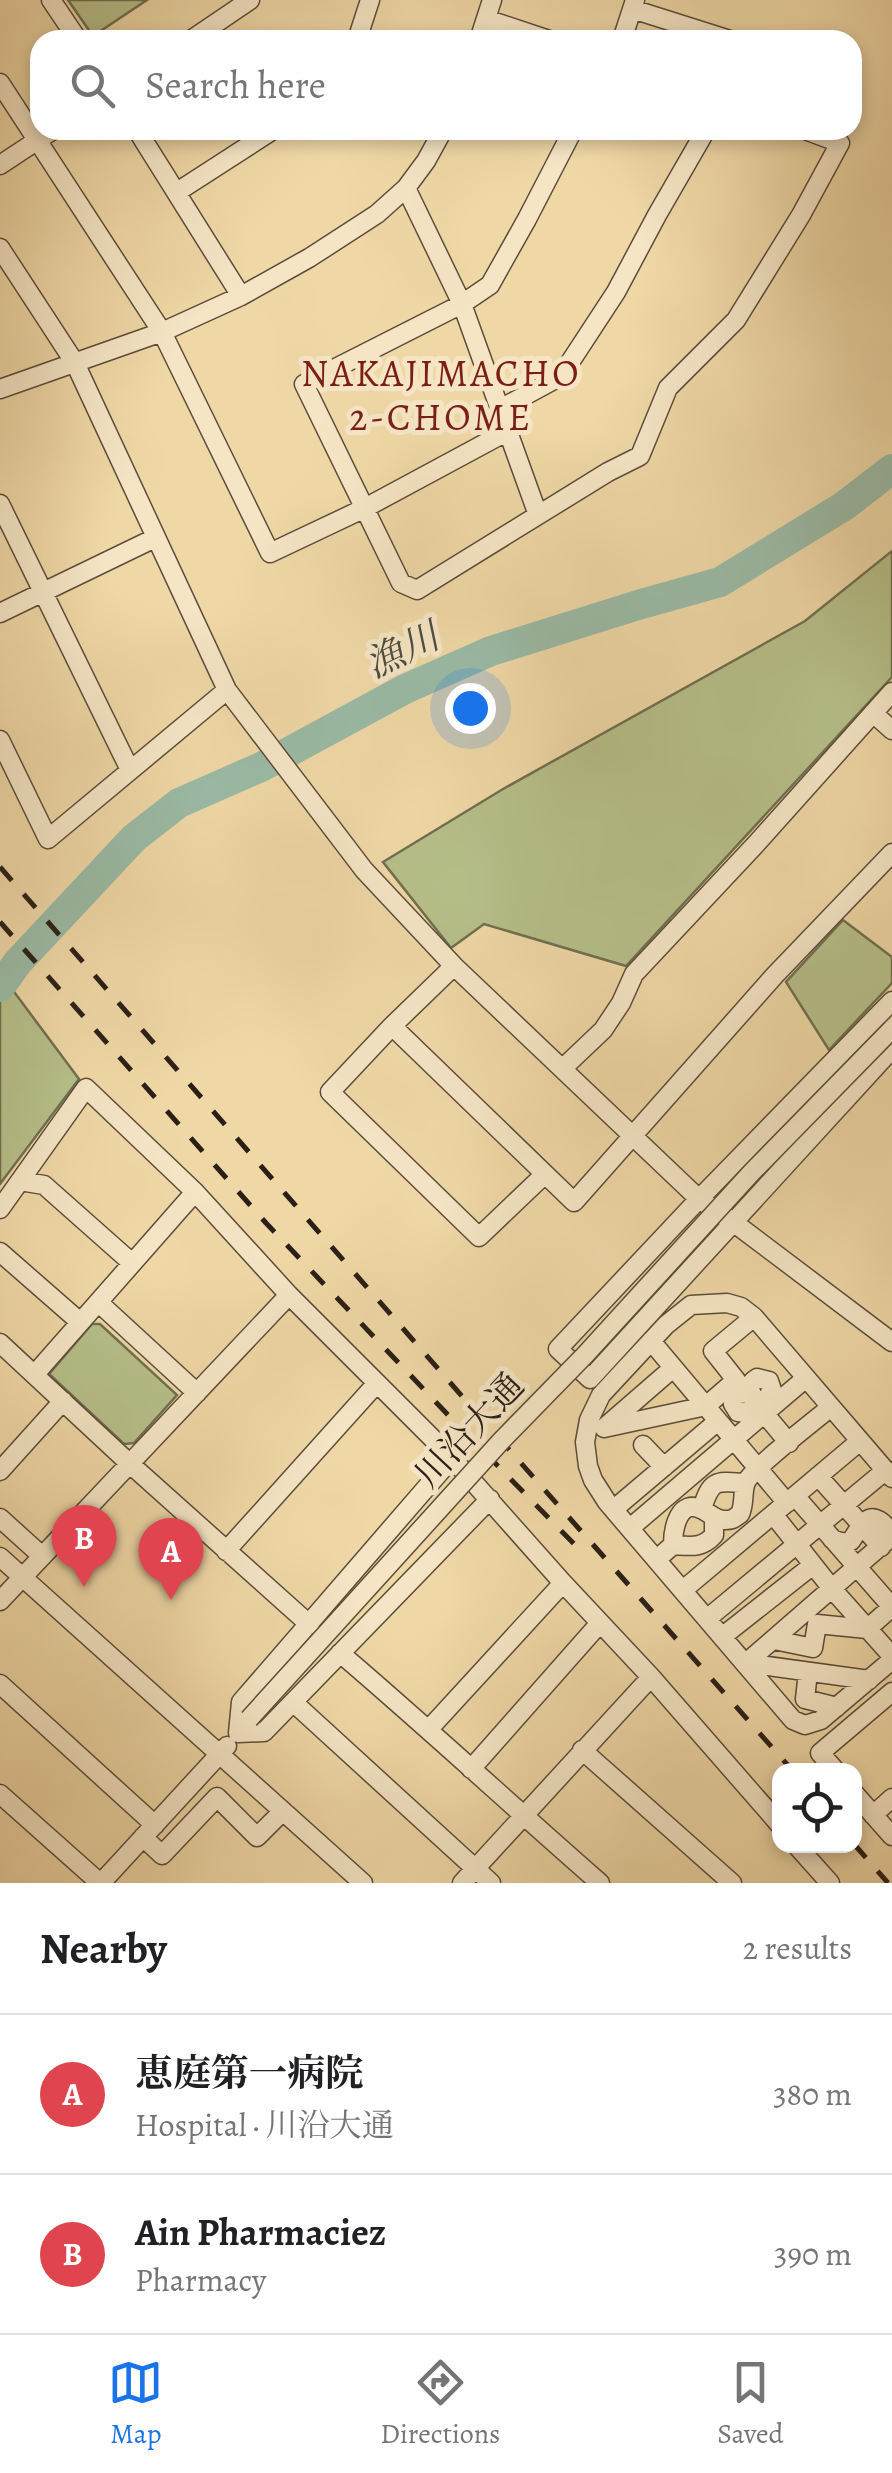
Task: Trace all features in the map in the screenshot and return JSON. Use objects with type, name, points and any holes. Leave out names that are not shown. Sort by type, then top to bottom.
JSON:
[{"type":"street","points":[[52,0],[72,30]]},
{"type":"street","points":[[206,30],[250,0]]},
{"type":"street","points":[[361,30],[370,0]]},
{"type":"street","points":[[482,30],[492,0]]},
{"type":"street","points":[[625,30],[634,4],[703,30]]},
{"type":"street","points":[[486,19],[519,30]]},
{"type":"street","points":[[0,83],[30,118]]},
{"type":"street","points":[[0,165],[38,140]]},
{"type":"street","points":[[48,140],[162,332],[270,552],[365,508],[508,431]]},
{"type":"street","points":[[144,140],[241,296]]},
{"type":"street","points":[[177,192],[258,140]]},
{"type":"street","points":[[1,387],[162,332],[241,296],[365,222],[406,188],[438,140]]},
{"type":"street","points":[[567,140],[490,285],[462,304],[304,384],[400,583],[418,590],[640,456],[668,388],[736,320],[800,215],[840,143],[832,140]]},
{"type":"street","points":[[500,409],[561,376],[616,292],[700,140]]},
{"type":"street","points":[[406,188],[462,304],[538,515]]},
{"type":"street","points":[[0,248],[74,363],[227,690],[364,870],[454,966],[699,1199],[889,1334]]},
{"type":"street","points":[[0,504],[130,770]]},
{"type":"street","points":[[0,613],[155,538]]},
{"type":"street","points":[[0,740],[48,839],[227,690]]},
{"type":"street","points":[[563,1068],[603,1030],[634,974],[892,692]]},
{"type":"street","points":[[872,712],[892,730]]},
{"type":"street","points":[[392,1026],[574,1202],[775,975],[892,852]]},
{"type":"street","points":[[454,966],[330,1092],[479,1237],[544,1175]]},
{"type":"street","points":[[890,1053],[590,1379],[558,1349],[892,1002]]},
{"type":"street","name":"川沿大通","points":[[101,1883],[502,1440],[752,1172],[892,1029]]},
{"type":"street","points":[[0,1209],[86,1088],[195,1192],[288,1295],[452,1458],[772,1816]]},
{"type":"street","points":[[20,1181],[44,1185],[132,1263]]},
{"type":"street","points":[[35,1374],[195,1192]]},
{"type":"street","points":[[0,1252],[80,1322]]},
{"type":"street","points":[[1,1597],[288,1295]]},
{"type":"street","points":[[98,1302],[196,1392]]},
{"type":"street","points":[[708,1618],[796,1544],[826,1532],[859,1484],[890,1470],[742,1307],[728,1302],[692,1305],[600,1395],[584,1442],[588,1466],[614,1510],[793,1720],[806,1725],[822,1720],[892,1658],[796,1544],[785,1504]]},
{"type":"street","points":[[614,1510],[715,1417],[736,1380],[713,1351],[754,1317]]},
{"type":"street","points":[[651,1341],[785,1504],[844,1543],[855,1537],[866,1519],[882,1522],[888,1539],[746,1663]]},
{"type":"street","points":[[0,1343],[310,1625]]},
{"type":"street","points":[[789,1443],[749,1387],[757,1378],[769,1381],[792,1362]]},
{"type":"street","points":[[584,1442],[673,1368]]},
{"type":"street","points":[[630,1528],[734,1439],[756,1401],[806,1378]]},
{"type":"street","points":[[226,1551],[377,1383]]},
{"type":"street","points":[[604,1428],[715,1417],[735,1409],[738,1394],[756,1401]]},
{"type":"street","points":[[0,1472],[63,1401]]},
{"type":"street","points":[[657,1559],[672,1544],[681,1511],[693,1506],[727,1520],[740,1514],[745,1483],[831,1407]]},
{"type":"street","points":[[683,1590],[860,1441]]},
{"type":"street","points":[[643,1446],[664,1468]]},
{"type":"street","points":[[452,1458],[241,1702],[244,1726],[264,1732],[490,1499]]},
{"type":"street","points":[[818,1476],[860,1524]]},
{"type":"street","points":[[672,1544],[700,1546],[708,1541],[714,1535],[706,1492],[721,1482],[745,1483]]},
{"type":"street","points":[[0,1518],[42,1556]]},
{"type":"street","points":[[774,1640],[813,1648],[817,1624],[867,1628],[892,1607],[826,1532]]},
{"type":"street","points":[[0,1557],[363,1883]]},
{"type":"street","points":[[724,1636],[813,1564]]},
{"type":"street","points":[[430,1729],[563,1583]]},
{"type":"street","points":[[471,1769],[600,1623]]},
{"type":"street","points":[[340,1653],[600,1883]]},
{"type":"street","points":[[746,1663],[808,1672],[829,1681],[868,1680]]},
{"type":"street","points":[[808,1672],[805,1699],[837,1707]]},
{"type":"street","points":[[462,1883],[651,1677]]},
{"type":"street","points":[[0,1684],[149,1831],[162,1855],[216,1797],[257,1837],[282,1811]]},
{"type":"street","points":[[829,1763],[820,1753],[892,1692]]},
{"type":"street","points":[[293,1702],[492,1883]]},
{"type":"street","points":[[582,1750],[732,1883]]},
{"type":"street","points":[[0,1794],[101,1883]]},
{"type":"street","points":[[873,1815],[892,1798]]},
{"type":"street","points":[[177,1800],[196,1818]]},
{"type":"street","points":[[862,1803],[892,1836]]},
{"type":"street","points":[[803,1853],[830,1883]]},
{"type":"green space","points":[[68,0],[147,0],[102,30],[89,30]]},
{"type":"green space","points":[[892,551],[892,677],[626,966],[484,924],[451,948],[383,862],[503,789],[805,621]]},
{"type":"green space","points":[[843,920],[892,957],[892,983],[829,1050],[786,982]]},
{"type":"green space","points":[[0,973],[79,1079],[0,1184]]},
{"type":"green space","points":[[92,1324],[100,1324],[177,1395],[134,1443],[124,1444],[49,1374]]},
{"type":"waterway","name":"漁川","points":[[0,987],[18,962],[134,838],[179,803],[261,767],[405,689],[491,651],[720,582],[844,506],[892,469]]},
{"type":"railway","points":[[0,867],[786,1763]]},
{"type":"railway","points":[[0,922],[266,1223],[580,1550]]},
{"type":"railway","points":[[862,1853],[888,1883]]},
{"type":"place","name":"Ain Pharmaciez","points":[[84,1587]]},
{"type":"place","name":"恵庭第一病院","points":[[171,1600]]},
{"type":"district","name":"NAKAJIMACHO 2-CHOME","points":[[441,394]]}]
